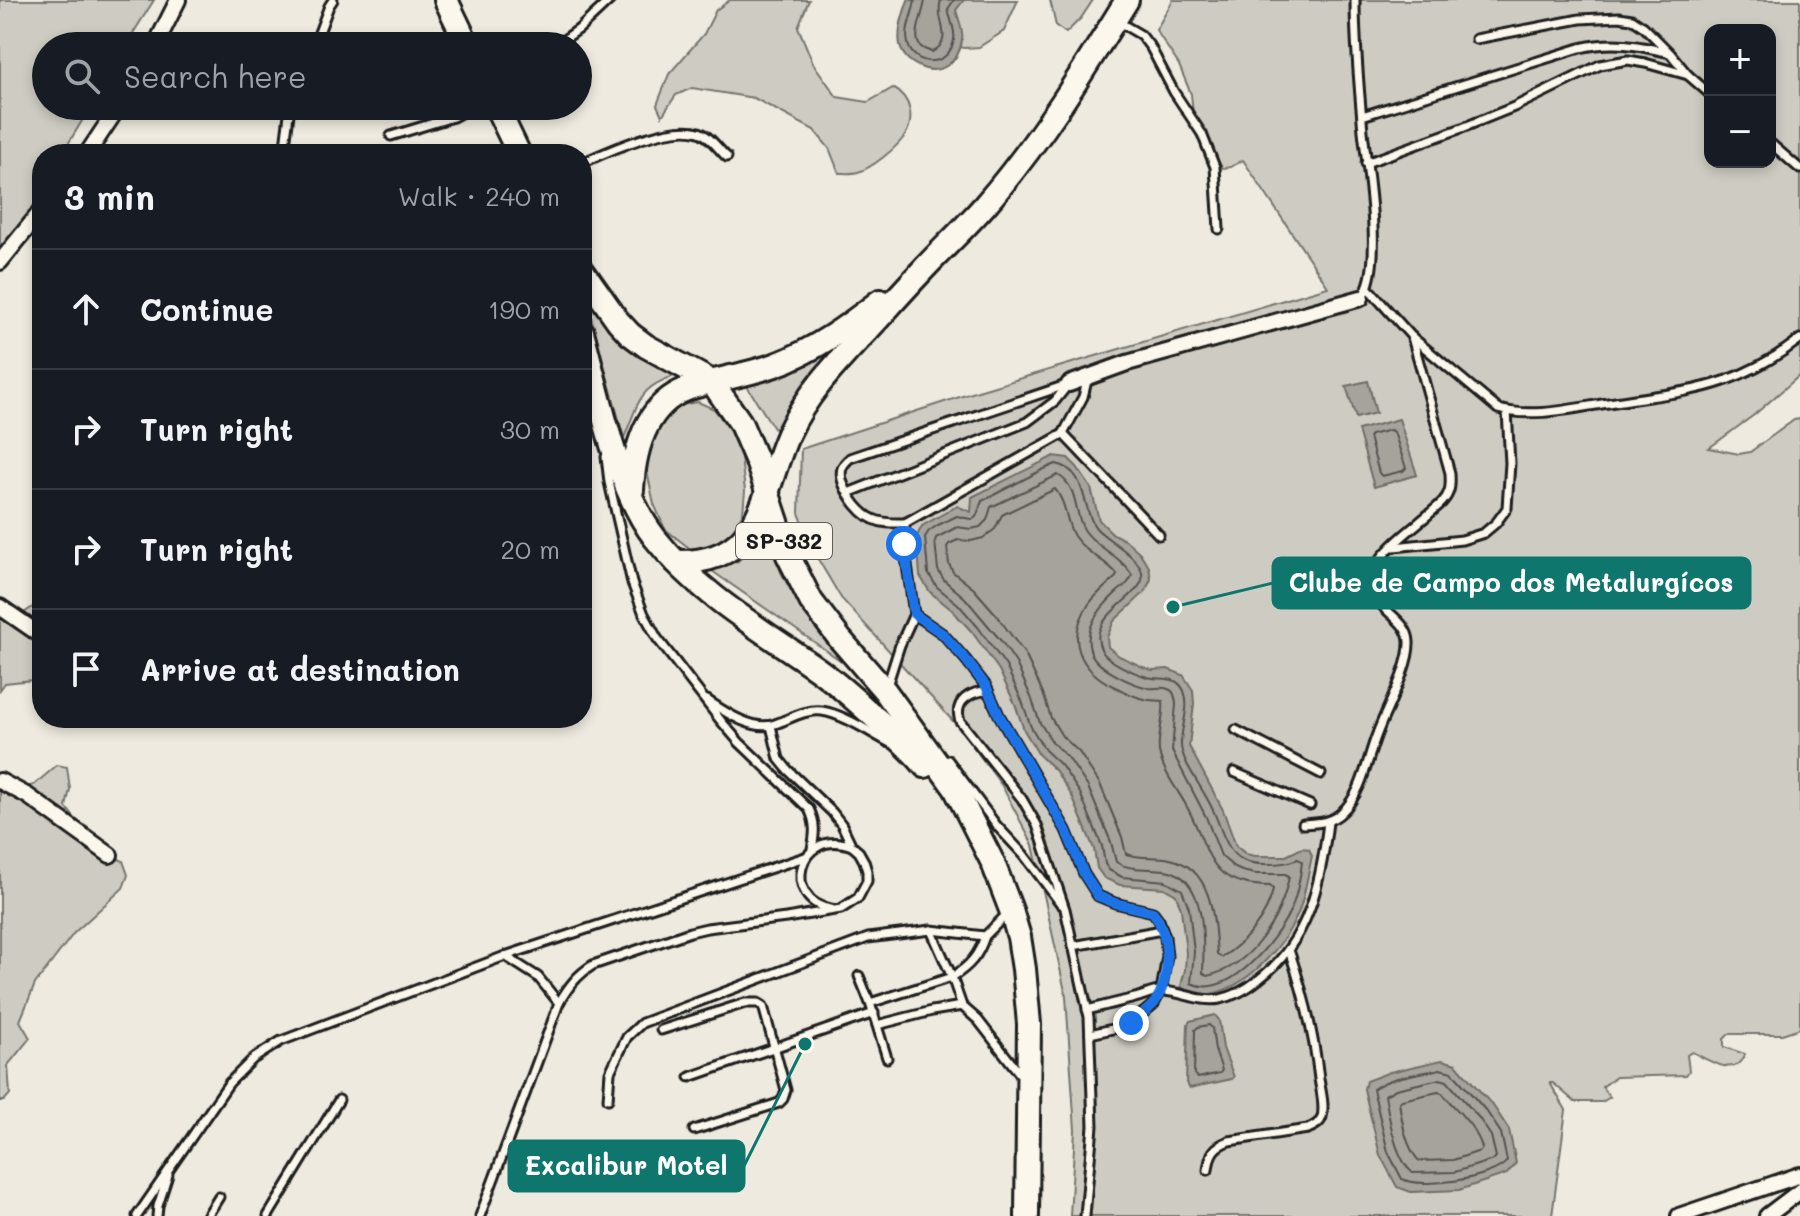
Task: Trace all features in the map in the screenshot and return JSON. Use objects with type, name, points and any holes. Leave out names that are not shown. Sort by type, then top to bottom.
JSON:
[{"type":"main road","points":[[450,2],[462,32]]},
{"type":"main road","points":[[676,562],[697,563],[740,543],[758,518],[789,434],[803,406],[824,378],[987,203],[1026,155],[1121,10]]},
{"type":"main road","points":[[503,120],[514,144]]},
{"type":"main road","points":[[632,498],[633,468],[639,446],[654,412],[665,402],[676,394],[776,365],[809,350],[920,272]]},
{"type":"main road","name":"SP-332","points":[[592,284],[630,334],[712,382],[740,422],[750,442],[788,555],[811,601],[885,691],[955,788],[1005,889],[1019,937],[1029,1024],[1027,1216]]},
{"type":"main road","name":"SP-332","points":[[592,369],[618,463],[632,498],[655,538],[691,578],[719,602],[818,669],[888,729],[921,761],[978,833]]},
{"type":"street","points":[[162,32],[178,0]]},
{"type":"street","points":[[94,144],[110,120]]},
{"type":"street","points":[[0,262],[32,222]]},
{"type":"street","points":[[1069,384],[1127,363],[1364,293]]},
{"type":"street","points":[[0,607],[32,629]]},
{"type":"street","points":[[0,781],[28,796],[110,855]]},
{"type":"street","points":[[1679,1216],[1800,1175]]},
{"type":"street","points":[[1767,1216],[1798,1197]]},
{"type":"lane","points":[[319,32],[333,0]]},
{"type":"lane","points":[[575,32],[610,0]]},
{"type":"lane","points":[[1355,0],[1374,254],[1372,274],[1364,293],[1498,409],[1547,411],[1694,389],[1756,368],[1800,339]]},
{"type":"lane","points":[[1121,10],[1151,48],[1174,92],[1202,134],[1215,167],[1219,229]]},
{"type":"lane","points":[[1476,39],[1580,19],[1632,19],[1644,27],[1704,89]]},
{"type":"lane","points":[[1362,116],[1599,43],[1619,43],[1670,53]]},
{"type":"lane","points":[[1366,163],[1514,107],[1612,61],[1628,60],[1688,75]]},
{"type":"lane","points":[[285,144],[288,120]]},
{"type":"lane","points":[[391,136],[443,120]]},
{"type":"lane","points":[[592,158],[649,137],[681,130],[701,132],[727,157]]},
{"type":"lane","points":[[1776,148],[1800,169]]},
{"type":"lane","points":[[1303,824],[1328,822],[1344,810],[1354,795],[1407,656],[1408,632],[1376,600],[1372,592],[1372,573],[1392,547],[1442,503],[1450,489],[1450,473],[1412,337]]},
{"type":"lane","points":[[1069,384],[850,458],[841,470],[842,480],[863,513],[884,523],[905,523],[1063,434],[1083,397],[1088,377]]},
{"type":"lane","points":[[848,493],[1027,422],[1055,401],[1069,384]]},
{"type":"lane","points":[[598,391],[609,482],[632,583],[644,614],[657,638],[739,742],[809,809],[815,827],[812,849]]},
{"type":"lane","points":[[1392,547],[1462,540],[1484,533],[1496,523],[1507,508],[1510,463],[1507,411]]},
{"type":"lane","points":[[1063,434],[1159,535]]},
{"type":"lane","points":[[885,691],[914,614],[904,544],[905,523]]},
{"type":"lane","points":[[914,614],[943,634],[988,691],[1066,830],[1084,874],[1098,896],[1153,912],[1159,920],[1167,956],[1161,991],[1154,1004],[1131,1023],[1090,1034]]},
{"type":"lane","points":[[988,691],[967,697],[958,705],[957,713],[960,721],[1022,799],[1037,825],[1065,909],[1087,1010],[1093,1126],[1085,1216]]},
{"type":"lane","points":[[701,697],[740,721],[771,726],[795,716],[822,711],[849,721],[921,761]]},
{"type":"lane","points":[[771,726],[779,759],[832,812],[852,846]]},
{"type":"lane","points":[[1236,730],[1321,774]]},
{"type":"lane","points":[[913,731],[942,753],[1065,909]]},
{"type":"lane","points":[[1234,772],[1310,805]]},
{"type":"lane","points":[[1087,1010],[1161,991],[1204,1000],[1217,999],[1233,995],[1269,972],[1301,931],[1314,900],[1324,860],[1328,822]]},
{"type":"lane","points":[[480,1216],[559,1003],[580,974],[611,958],[707,928],[786,918],[841,909],[850,905],[858,898],[867,881],[864,861],[852,846],[832,841],[812,849],[805,857],[801,883],[806,895],[816,904],[828,909],[841,909]]},
{"type":"lane","points":[[137,1216],[229,1083],[253,1059],[281,1041],[505,956],[805,857]]},
{"type":"lane","points":[[870,1003],[952,977],[971,964],[985,936],[1011,910]]},
{"type":"lane","points":[[608,1099],[610,1072],[627,1037],[642,1023],[868,938],[931,930],[985,936]]},
{"type":"lane","points":[[931,930],[962,1006],[978,1020],[1030,1087]]},
{"type":"lane","points":[[1073,946],[1162,930]]},
{"type":"lane","points":[[1208,1170],[1209,1155],[1221,1144],[1308,1129],[1322,1119],[1314,1037],[1304,992],[1289,950]]},
{"type":"lane","points":[[505,956],[538,977],[559,1003]]},
{"type":"lane","points":[[859,976],[887,1058]]},
{"type":"lane","points":[[661,1030],[745,1003],[763,1006],[786,1090],[783,1099],[779,1103],[694,1130]]},
{"type":"lane","points":[[877,1025],[962,1006]]},
{"type":"lane","points":[[690,1077],[874,1013]]},
{"type":"lane","points":[[268,1216],[339,1100]]},
{"type":"lane","points":[[157,1216],[169,1169]]},
{"type":"lane","points":[[207,1216],[219,1197]]},
{"type":"shaded area","points":[[0,0],[154,0],[134,32],[32,32],[32,120],[83,120],[68,144],[32,144],[32,211],[0,256]]},
{"type":"shaded area","points":[[730,0],[809,0],[798,27],[813,63],[837,97],[868,102],[893,88],[899,92],[910,110],[910,124],[904,137],[870,167],[856,173],[839,173],[829,148],[814,130],[754,98],[692,88],[676,95],[662,116],[657,105],[669,74],[704,34],[716,10]]},
{"type":"shaded area","points":[[933,0],[1018,0],[1004,31],[979,47],[964,48],[952,45]]},
{"type":"shaded area","points":[[1050,0],[1093,0],[1066,33],[1056,26]]},
{"type":"shaded area","points":[[1173,0],[1800,0],[1800,375],[1754,415],[1709,448],[1739,454],[1750,452],[1794,420],[1800,419],[1800,1028],[1782,1034],[1729,1034],[1724,1039],[1724,1047],[1745,1054],[1735,1065],[1713,1063],[1692,1052],[1687,1055],[1689,1071],[1686,1075],[1616,1077],[1602,1087],[1610,1097],[1602,1102],[1575,1102],[1550,1083],[1566,1110],[1552,1216],[1070,1216],[1075,1130],[1066,996],[1033,845],[1002,786],[961,730],[841,598],[818,559],[799,513],[801,449],[978,391],[1328,287],[1243,160],[1223,168],[1195,133],[1191,94],[1179,65],[1156,30]]},
{"type":"shaded area","points":[[592,292],[681,374],[656,384],[642,396],[624,438],[592,320]]},
{"type":"shaded area","points":[[839,342],[805,384],[775,430],[745,383]]},
{"type":"shaded area","points":[[698,402],[714,409],[739,441],[745,491],[743,513],[726,543],[697,554],[665,529],[654,504],[645,462],[663,418],[680,405]]},
{"type":"shaded area","points":[[768,530],[776,560],[789,588],[847,665],[709,569],[738,561]]},
{"type":"shaded area","points":[[32,607],[32,680],[5,683],[0,690],[0,619],[12,621]]},
{"type":"shaded area","points":[[57,765],[67,767],[70,789],[66,807],[99,849],[123,861],[128,875],[123,888],[74,933],[35,984],[20,1021],[30,1038],[8,1065],[10,1094],[0,1101],[0,782],[9,791],[34,785]]},
{"type":"water","points":[[908,0],[964,0],[956,10],[962,33],[960,48],[947,66],[926,69],[910,61],[903,52],[900,30]]},
{"type":"water","points":[[1368,381],[1376,413],[1356,418],[1346,386]]},
{"type":"water","points":[[1399,419],[1417,475],[1374,487],[1358,430]]},
{"type":"water","points":[[1054,456],[1068,458],[1077,467],[1091,488],[1099,520],[1140,553],[1149,567],[1151,579],[1145,592],[1114,621],[1107,637],[1108,647],[1143,667],[1168,669],[1183,675],[1193,690],[1189,746],[1223,810],[1236,846],[1246,854],[1255,856],[1286,856],[1302,848],[1309,849],[1312,856],[1299,911],[1285,937],[1252,973],[1225,990],[1196,994],[1187,993],[1181,986],[1186,953],[1181,909],[1176,895],[1164,888],[1120,885],[1104,878],[1097,868],[1094,849],[1072,796],[1055,770],[1039,755],[1024,730],[999,670],[972,632],[930,592],[920,576],[917,536],[922,526],[957,506],[971,512],[972,497]]},
{"type":"water","points":[[1215,1015],[1234,1077],[1190,1088],[1186,1083],[1188,1024]]},
{"type":"water","points":[[1442,1060],[1456,1064],[1494,1107],[1509,1130],[1516,1163],[1507,1174],[1459,1190],[1411,1192],[1397,1187],[1380,1155],[1364,1089],[1366,1081],[1390,1072]]},
{"type":"place","name":"Clube de Campo dos Metalurgícos","points":[[1173,607]]},
{"type":"place","name":"Excalibur Motel","points":[[805,1044]]},
{"type":"route","points":[[904,544],[914,614],[943,634],[986,686],[999,715],[1066,830],[1084,874],[1098,896],[1153,912],[1159,920],[1167,956],[1161,991],[1154,1004],[1131,1023]]}]
